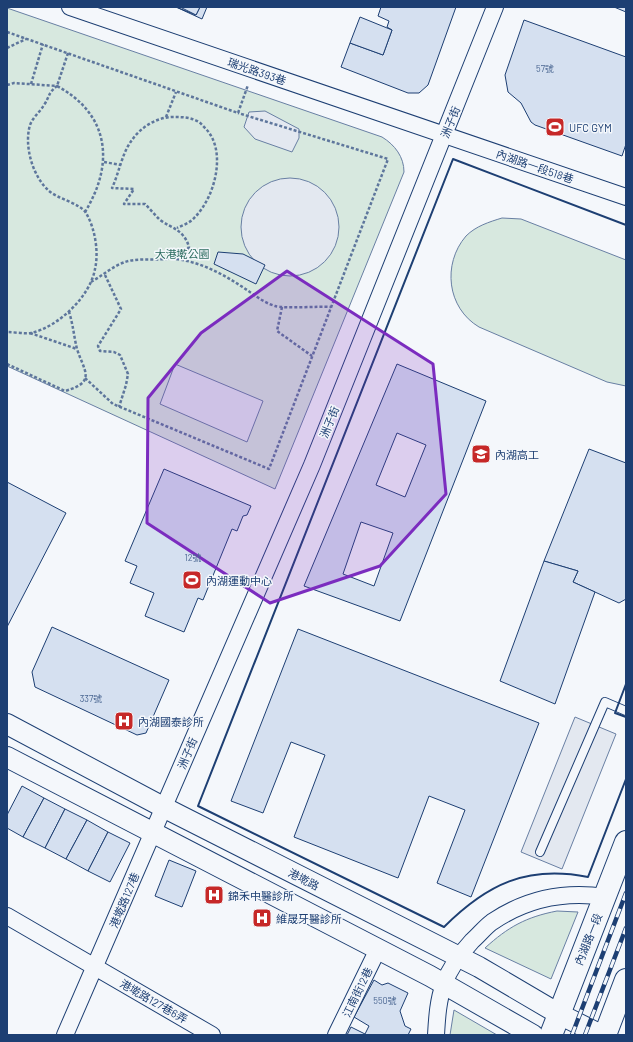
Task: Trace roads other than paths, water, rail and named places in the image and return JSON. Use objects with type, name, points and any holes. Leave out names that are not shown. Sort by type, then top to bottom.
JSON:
[{"type":"main road","name":"內湖路一段","points":[[551,1035],[626,842]]},
{"type":"main road","points":[[605,1035],[626,980]]},
{"type":"street","name":"瑞光路393巷","points":[[70,7],[444,134]]},
{"type":"street","name":"洲子街","points":[[154,833],[163,807],[312,465],[495,7]]},
{"type":"street","name":"內湖路一段518巷","points":[[444,134],[626,197]]},
{"type":"street","name":"港墘路","points":[[7,724],[163,807],[458,957],[526,993],[559,1014],[601,1035]]},
{"type":"street","points":[[7,757],[378,949],[444,984],[533,1035]]},
{"type":"street","name":"港墘路127巷","points":[[65,1035],[154,833]]},
{"type":"street","points":[[436,1035],[437,1012],[444,984],[458,957],[490,923],[521,905],[555,896],[590,895],[605,897]]},
{"type":"street","points":[[7,916],[96,967]]},
{"type":"street","name":"江南街12巷","points":[[336,1035],[378,949]]},
{"type":"street","name":"港墘路127巷6弄","points":[[96,967],[212,1035]]},
{"type":"lane","points":[[540,852],[605,702],[626,710]]},
{"type":"railway","points":[[572,1035],[626,893]]},
{"type":"railway","points":[[585,1035],[626,928]]},
{"type":"place","name":"UFC GYM","points":[[555,127]]},
{"type":"place","name":"內湖高工","points":[[481,454]]},
{"type":"place","name":"內湖運動中心","points":[[192,580]]},
{"type":"place","name":"內湖國泰診所","points":[[124,721]]},
{"type":"place","name":"錦禾中醫診所","points":[[214,895]]},
{"type":"place","name":"維晟牙醫診所","points":[[262,918]]},
{"type":"park label","name":"大港墘公園","points":[[182,253]]}]
